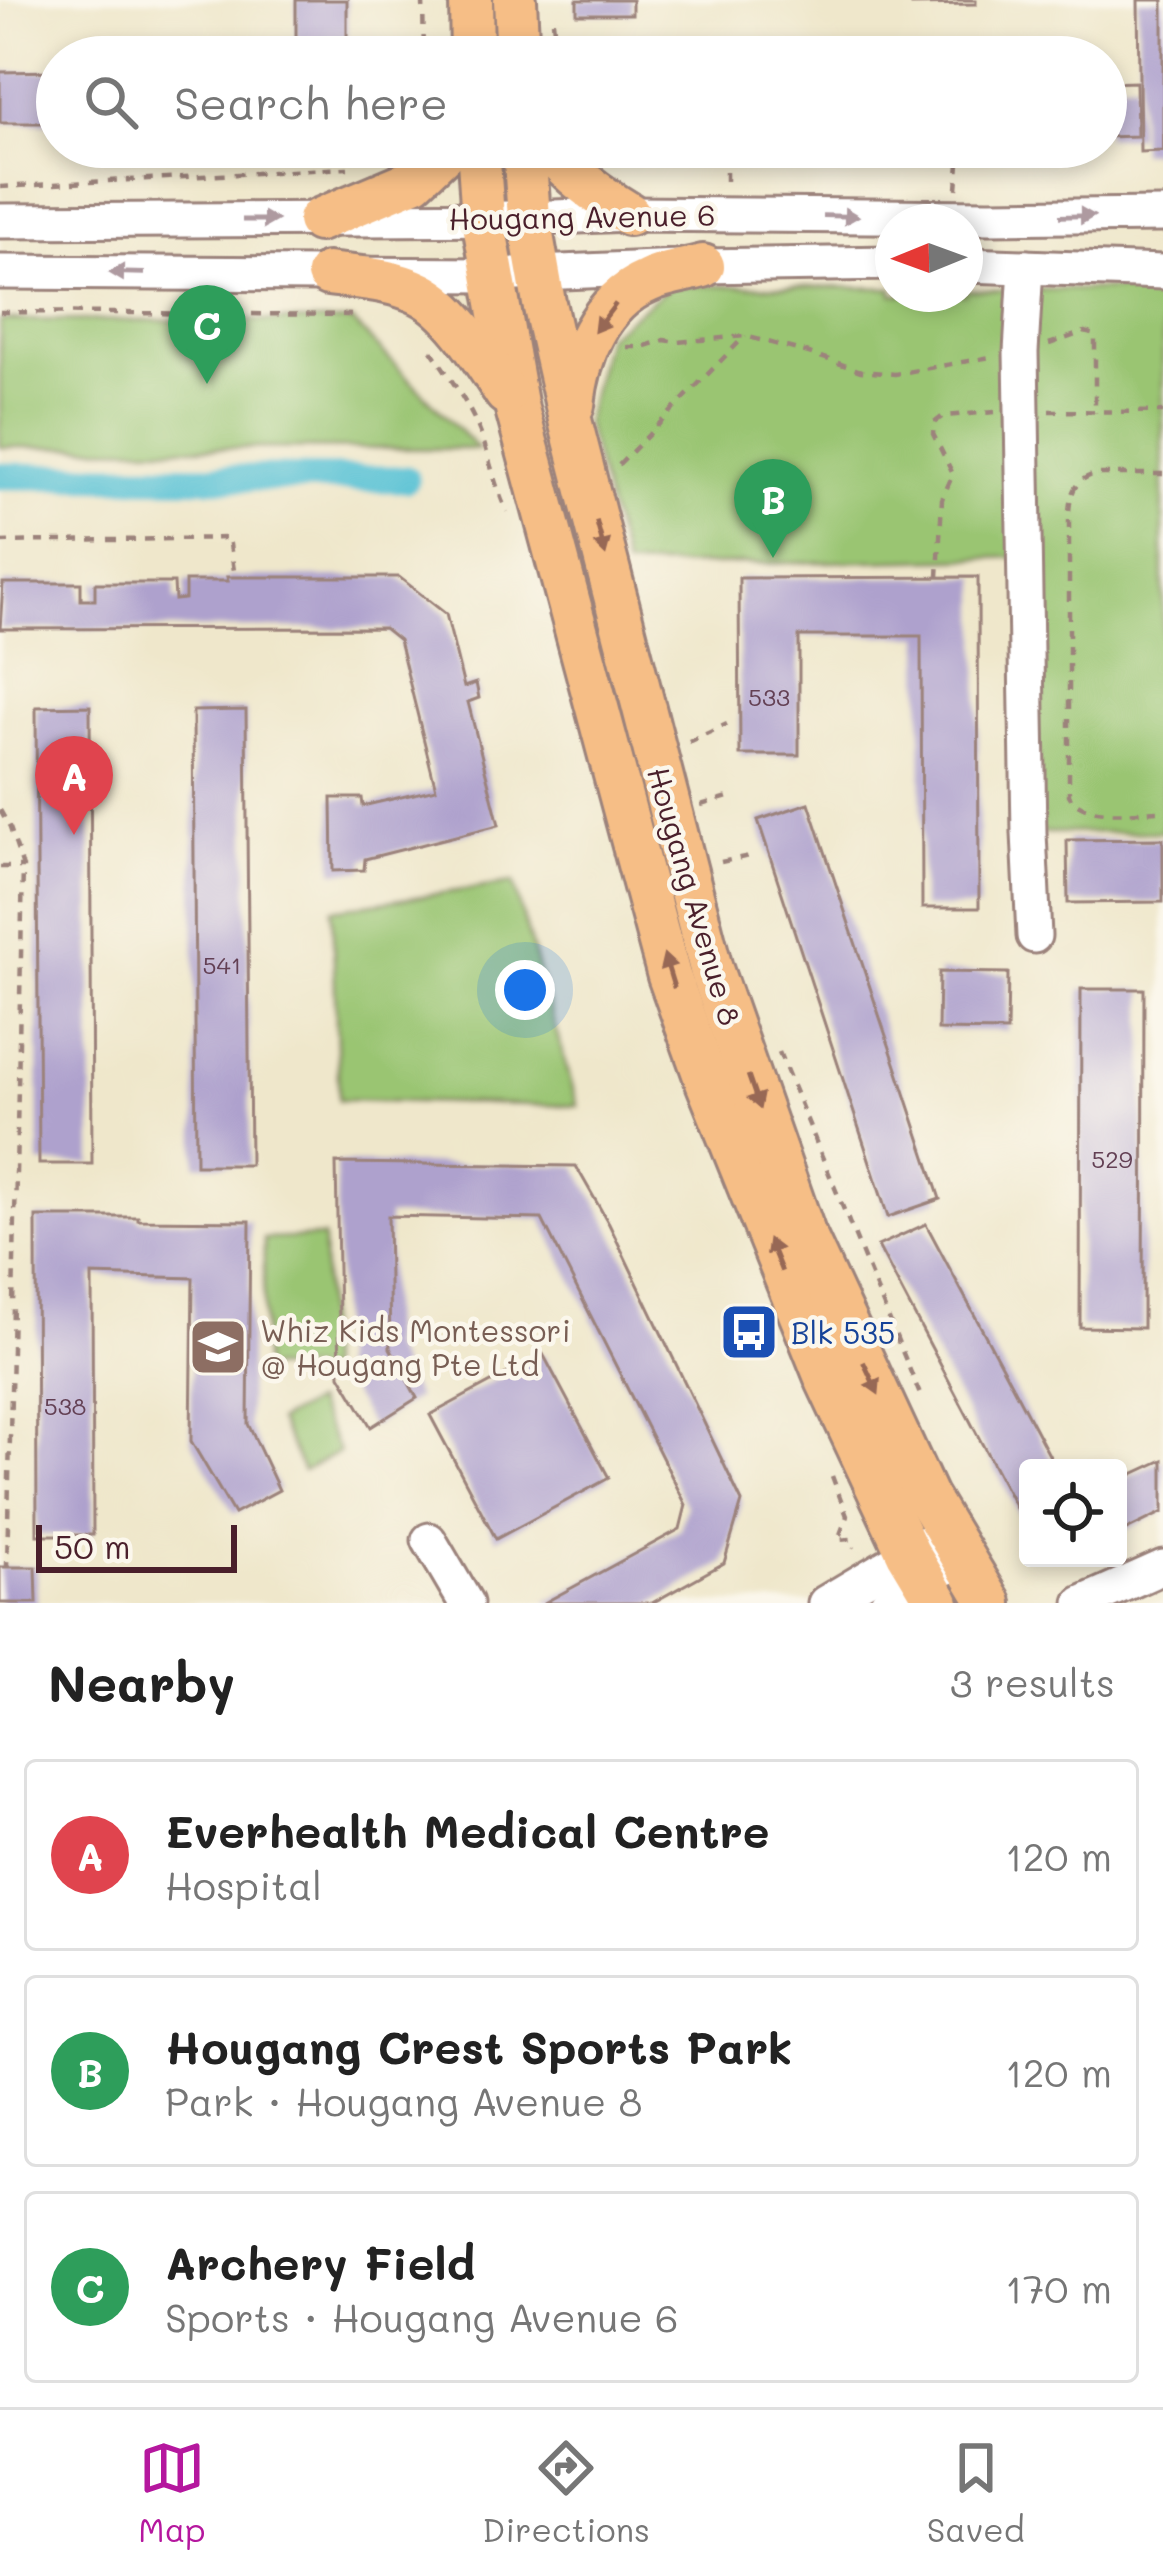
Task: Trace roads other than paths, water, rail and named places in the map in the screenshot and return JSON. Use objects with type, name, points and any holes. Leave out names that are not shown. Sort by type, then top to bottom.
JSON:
[{"type":"main road","points":[[514,0],[517,36]]},
{"type":"main road","points":[[319,220],[414,180],[427,168]]},
{"type":"main road","name":"Hougang Avenue 8","points":[[479,168],[492,275],[518,409],[669,976],[706,1082],[809,1337],[923,1578]]},
{"type":"main road","name":"Hougang Avenue 8","points":[[525,168],[537,274],[571,424],[711,969],[803,1234],[926,1496],[991,1603]]},
{"type":"main road","points":[[566,168],[593,192],[629,214]]},
{"type":"main road","points":[[571,424],[579,370],[595,330],[611,308],[650,279],[703,266]]},
{"type":"main road","points":[[328,274],[386,281],[424,294],[475,347],[518,409]]},
{"type":"street","name":"Hougang Avenue 6","points":[[0,220],[1163,215]]},
{"type":"street","name":"Hougang Avenue 6","points":[[0,272],[492,275],[875,263]]},
{"type":"street","points":[[983,266],[1163,272]]},
{"type":"street","points":[[1026,267],[1021,352],[1034,936]]},
{"type":"street","points":[[429,1540],[466,1603]]},
{"type":"street","points":[[887,1603],[923,1578],[954,1545]]},
{"type":"street","points":[[1082,1603],[1163,1567]]},
{"type":"street","points":[[825,1603],[923,1578]]},
{"type":"waterway","points":[[0,476],[406,479]]},
{"type":"place","name":"Archery Field","points":[[207,384]]},
{"type":"place","name":"Hougang Crest Sports Park","points":[[773,558]]},
{"type":"place","name":"Everhealth Medical Centre","points":[[74,835]]},
{"type":"place","name":"Blk 535","points":[[749,1332]]},
{"type":"place","name":"Whiz Kids Montessori @ Hougang Pte Ltd","points":[[218,1347]]}]
